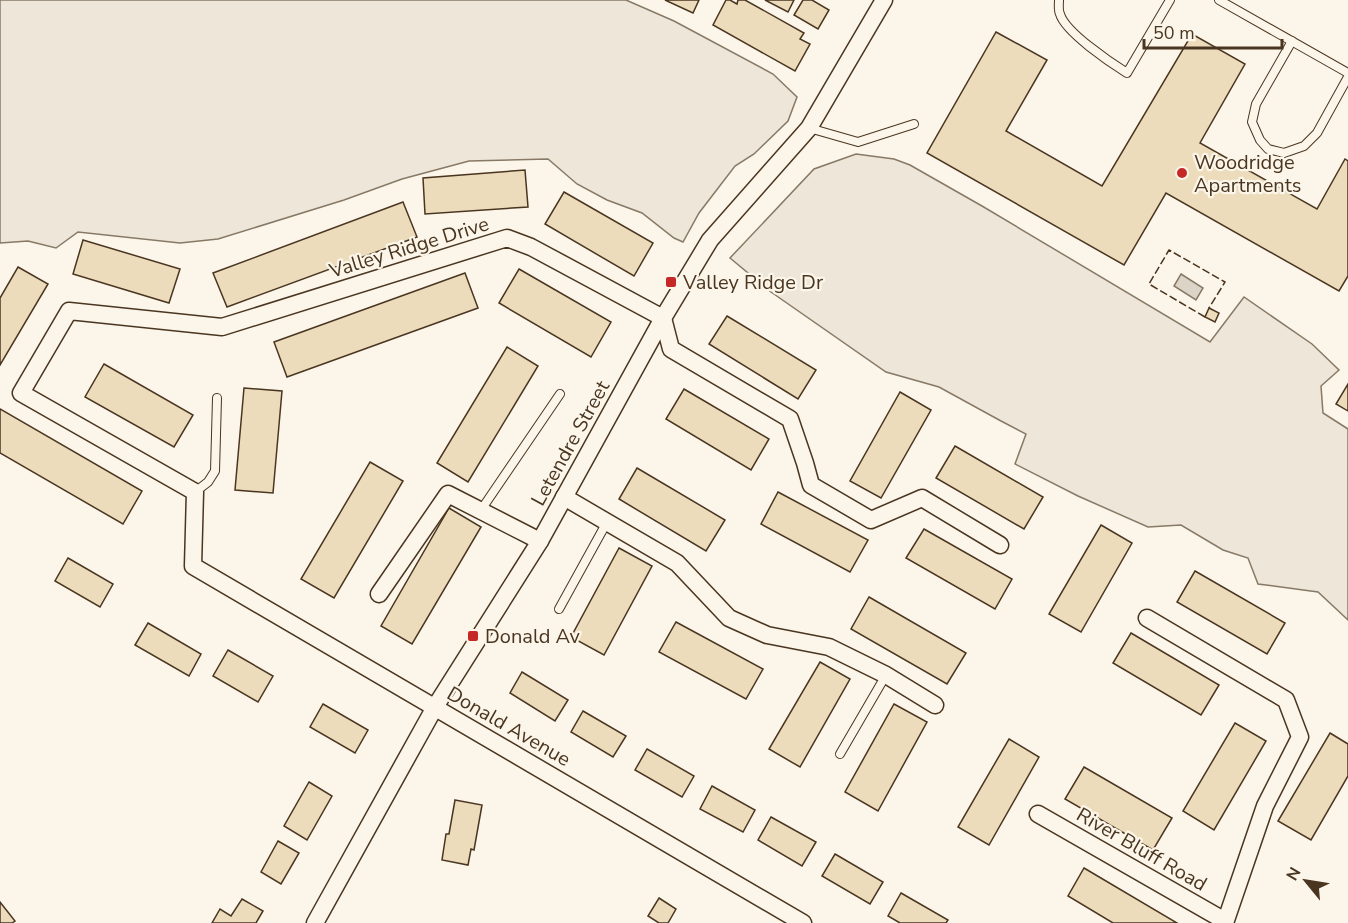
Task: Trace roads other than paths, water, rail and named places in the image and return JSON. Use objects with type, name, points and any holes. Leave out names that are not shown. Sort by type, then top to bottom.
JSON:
[{"type":"street","name":"Letendre Street","points":[[315,923],[435,707],[540,541],[663,318],[710,240],[809,128],[884,0]]},
{"type":"street","name":"Valley Ridge Drive","points":[[195,492],[21,393],[69,311],[222,327],[507,238],[531,247],[663,318]]},
{"type":"street","points":[[663,318],[671,349],[790,420],[811,486],[871,520],[922,498],[1000,544]]},
{"type":"street","name":"Donald Avenue","points":[[195,492],[193,566],[803,923]]},
{"type":"street","points":[[379,594],[448,494],[540,541]]},
{"type":"street","points":[[564,497],[677,563],[729,618],[767,635],[829,647],[885,675],[935,705]]},
{"type":"street","points":[[1147,618],[1286,700],[1300,737],[1265,806],[1225,922]]},
{"type":"street","name":"River Bluff Road","points":[[1038,814],[1225,922]]},
{"type":"lane","points":[[1059,0],[1060,15],[1069,27],[1105,59],[1127,73],[1170,0]]},
{"type":"lane","points":[[1219,0],[1292,41],[1348,75],[1317,133],[1304,146],[1284,153],[1268,149],[1260,141],[1252,122],[1256,104],[1292,41]]},
{"type":"lane","points":[[809,128],[858,141],[914,124]]},
{"type":"lane","points":[[481,510],[560,394]]},
{"type":"lane","points":[[195,492],[208,482],[214,471],[217,398]]},
{"type":"lane","points":[[559,609],[607,522]]},
{"type":"lane","points":[[840,754],[885,675]]},
{"type":"place","name":"Woodridge Apartments","points":[[1182,173]]},
{"type":"place","name":"Valley Ridge Dr","points":[[671,282]]},
{"type":"place","name":"Donald Av","points":[[473,636]]}]
